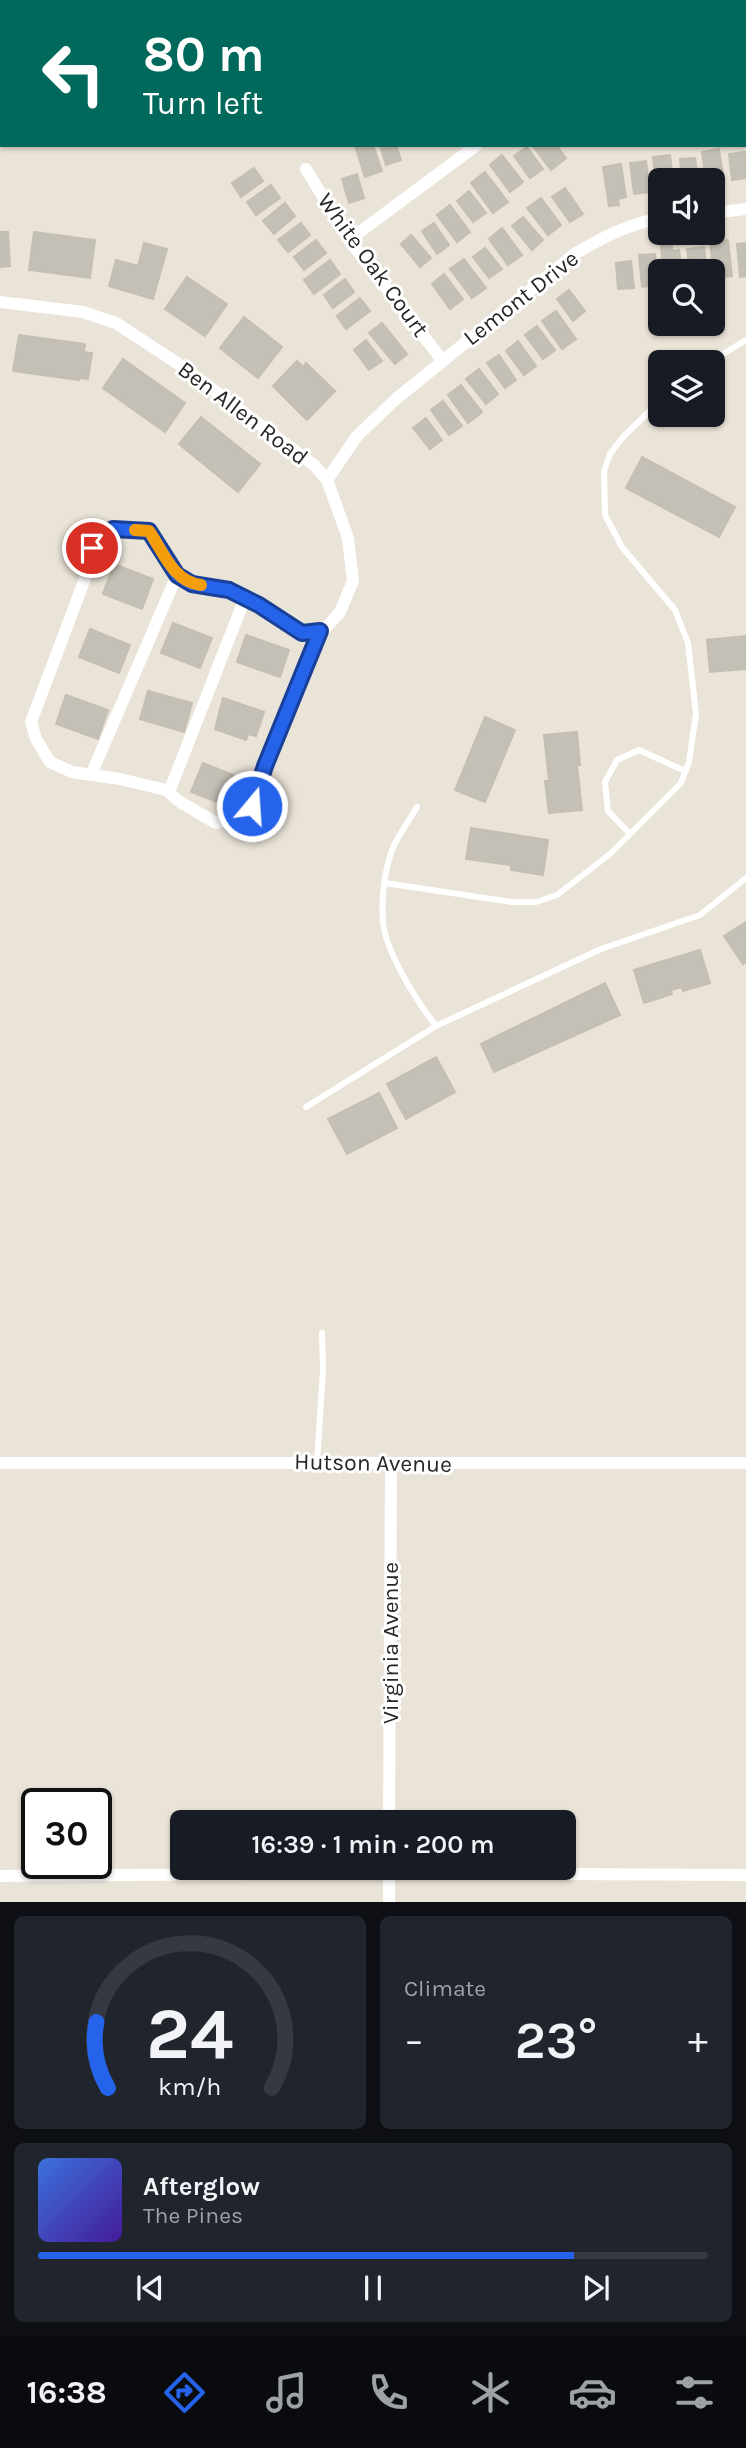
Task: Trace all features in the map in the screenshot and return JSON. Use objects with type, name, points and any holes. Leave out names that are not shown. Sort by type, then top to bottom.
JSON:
[{"type":"street","points":[[349,240],[474,147]]},
{"type":"street","name":"White Oak Court","points":[[306,169],[349,240],[442,360]]},
{"type":"street","points":[[725,211],[746,209]]},
{"type":"street","name":"Lemont Drive","points":[[327,480],[357,436],[442,360],[576,254],[599,240],[648,221]]},
{"type":"street","name":"Ben Allen Road","points":[[0,302],[83,312],[116,323],[180,365],[313,464],[327,480],[348,538],[353,581],[341,612],[320,631]]},
{"type":"street","points":[[113,529],[149,531],[177,575],[192,584],[229,590],[302,633],[320,631],[265,766],[252,806],[240,817],[216,823],[180,802],[166,790],[120,779],[72,772],[50,762],[36,739],[31,722],[86,576],[92,548],[113,529]]},
{"type":"street","points":[[91,775],[177,575]]},
{"type":"street","points":[[169,792],[245,598]]},
{"type":"street","name":"Hutson Avenue","points":[[0,1463],[746,1463]]},
{"type":"street","name":"Virginia Avenue","points":[[389,1810],[391,1464]]},
{"type":"street","points":[[0,1875],[170,1873]]},
{"type":"street","points":[[576,1873],[746,1875]]},
{"type":"street","points":[[389,1880],[389,1902]]},
{"type":"lane","points":[[725,353],[746,340]]},
{"type":"lane","points":[[385,883],[512,902],[536,902],[557,895],[610,854],[681,783],[696,714],[688,643],[675,610],[622,547],[605,515],[604,471],[610,454],[623,436],[648,412]]},
{"type":"lane","points":[[630,834],[608,811],[605,782],[617,760],[639,750],[685,771]]},
{"type":"lane","points":[[417,807],[392,849],[385,883],[383,920],[386,935],[418,1003],[436,1026]]},
{"type":"lane","points":[[306,1107],[436,1026],[601,949],[699,915],[746,878]]},
{"type":"lane","points":[[317,1462],[323,1370],[322,1333]]},
{"type":"building","points":[[355,147],[374,147],[382,171],[365,177]]},
{"type":"building","points":[[381,147],[397,147],[401,160],[386,165]]},
{"type":"building","points":[[527,147],[543,169],[530,178],[514,156]]},
{"type":"building","points":[[534,147],[558,147],[566,158],[551,170]]},
{"type":"building","points":[[719,149],[722,168],[704,168],[702,152]]},
{"type":"building","points":[[745,152],[746,178],[732,180],[729,154]]},
{"type":"building","points":[[502,155],[523,182],[510,192],[490,165]]},
{"type":"building","points":[[670,155],[672,168],[654,168],[653,157]]},
{"type":"building","points":[[695,158],[696,168],[681,168],[680,159]]},
{"type":"building","points":[[646,161],[648,192],[634,194],[630,163]]},
{"type":"building","points":[[621,164],[626,197],[618,199],[619,205],[609,206],[603,167]]},
{"type":"building","points":[[254,168],[263,181],[241,197],[232,183]]},
{"type":"building","points":[[485,172],[508,202],[493,213],[471,183]]},
{"type":"building","points":[[357,174],[364,198],[349,203],[342,179]]},
{"type":"building","points":[[271,185],[280,198],[256,215],[247,202]]},
{"type":"building","points":[[565,188],[583,214],[570,222],[552,197]]},
{"type":"building","points":[[469,191],[486,213],[473,222],[457,201]]},
{"type":"building","points":[[541,198],[561,225],[548,235],[527,208]]},
{"type":"building","points":[[285,203],[295,216],[274,234],[263,221]]},
{"type":"building","points":[[450,205],[470,232],[457,242],[437,215]]},
{"type":"building","points":[[523,217],[543,240],[532,250],[512,226]]},
{"type":"building","points":[[301,223],[310,235],[288,252],[278,240]]},
{"type":"building","points":[[434,223],[449,245],[437,254],[422,231]]},
{"type":"building","points":[[502,228],[522,255],[508,265],[489,239]]},
{"type":"building","points":[[0,232],[8,232],[10,266],[0,267]]},
{"type":"building","points":[[34,232],[95,240],[90,278],[29,270]]},
{"type":"building","points":[[411,235],[431,258],[420,267],[401,244]]},
{"type":"building","points":[[316,240],[326,253],[304,270],[294,257]]},
{"type":"building","points":[[725,240],[728,240],[732,276],[725,277],[725,259],[712,259],[710,245],[725,245]]},
{"type":"building","points":[[144,243],[167,249],[153,299],[109,286],[116,260],[138,266]]},
{"type":"building","points":[[746,243],[746,276],[740,277],[737,244]]},
{"type":"building","points":[[661,245],[672,245],[672,251],[679,250],[680,259],[662,259]]},
{"type":"building","points":[[704,247],[706,259],[688,259],[687,249]]},
{"type":"building","points":[[485,248],[502,269],[489,278],[473,257]]},
{"type":"building","points":[[655,254],[655,259],[648,259],[648,286],[642,287],[639,255]]},
{"type":"building","points":[[464,259],[486,288],[472,298],[450,269]]},
{"type":"building","points":[[330,260],[340,274],[314,294],[304,280]]},
{"type":"building","points":[[631,261],[634,288],[618,289],[616,263]]},
{"type":"building","points":[[444,274],[463,299],[450,309],[432,284]]},
{"type":"building","points":[[187,277],[227,304],[205,336],[165,309]]},
{"type":"building","points":[[345,279],[354,292],[333,308],[324,295]]},
{"type":"building","points":[[569,290],[585,311],[573,321],[557,299]]},
{"type":"building","points":[[360,298],[370,311],[346,329],[337,316]]},
{"type":"building","points":[[556,311],[576,339],[562,349],[542,321]]},
{"type":"building","points":[[244,317],[282,347],[258,378],[220,348]]},
{"type":"building","points":[[382,323],[407,354],[395,364],[369,333]]},
{"type":"building","points":[[537,326],[555,350],[543,359],[525,335]]},
{"type":"building","points":[[19,335],[85,344],[84,352],[92,353],[88,379],[13,371]]},
{"type":"building","points":[[366,340],[382,361],[369,370],[354,350]]},
{"type":"building","points":[[518,341],[536,366],[524,375],[506,351]]},
{"type":"building","points":[[499,355],[516,380],[505,388],[487,363]]},
{"type":"building","points":[[123,359],[185,403],[165,432],[103,388]]},
{"type":"building","points":[[297,361],[303,367],[306,363],[335,391],[307,420],[273,386]]},
{"type":"building","points":[[479,369],[498,394],[486,404],[466,379]]},
{"type":"building","points":[[461,385],[482,412],[468,423],[448,395]]},
{"type":"building","points":[[443,401],[462,426],[449,435],[431,410]]},
{"type":"building","points":[[201,417],[260,464],[238,492],[179,444]]},
{"type":"building","points":[[426,418],[442,440],[430,449],[413,428]]},
{"type":"building","points":[[642,457],[735,507],[719,537],[626,488]]},
{"type":"building","points":[[114,564],[153,579],[142,609],[103,594]]},
{"type":"building","points":[[173,623],[212,638],[200,668],[161,653]]},
{"type":"building","points":[[90,629],[130,645],[119,673],[79,657]]},
{"type":"building","points":[[246,635],[289,650],[280,677],[237,662]]},
{"type":"building","points":[[746,636],[746,669],[710,672],[707,640]]},
{"type":"building","points":[[148,691],[192,703],[184,732],[140,719]]},
{"type":"building","points":[[66,695],[108,710],[98,739],[56,724]]},
{"type":"building","points":[[223,698],[264,712],[256,736],[248,734],[246,740],[215,729]]},
{"type":"building","points":[[485,717],[515,730],[485,802],[455,790]]},
{"type":"building","points":[[577,732],[580,765],[577,765],[582,810],[549,813],[544,735]]},
{"type":"building","points":[[203,763],[236,776],[225,805],[191,792]]},
{"type":"building","points":[[471,828],[548,840],[543,875],[511,870],[511,865],[466,859]]},
{"type":"building","points":[[746,922],[746,962],[743,964],[724,936]]},
{"type":"building","points":[[700,950],[710,983],[683,991],[682,987],[671,990],[672,994],[644,1003],[634,970]]},
{"type":"building","points":[[605,983],[620,1015],[494,1072],[481,1044]]},
{"type":"building","points":[[436,1057],[455,1092],[406,1119],[387,1084]]},
{"type":"building","points":[[379,1093],[397,1128],[347,1154],[328,1119]]},
{"type":"slow traffic","points":[[135,530],[149,531],[177,575],[192,584],[201,585]]},
{"type":"route","points":[[92,548],[113,529],[149,531],[177,575],[192,584],[229,590],[259,605],[302,633],[320,631],[265,766],[252,806]]}]
